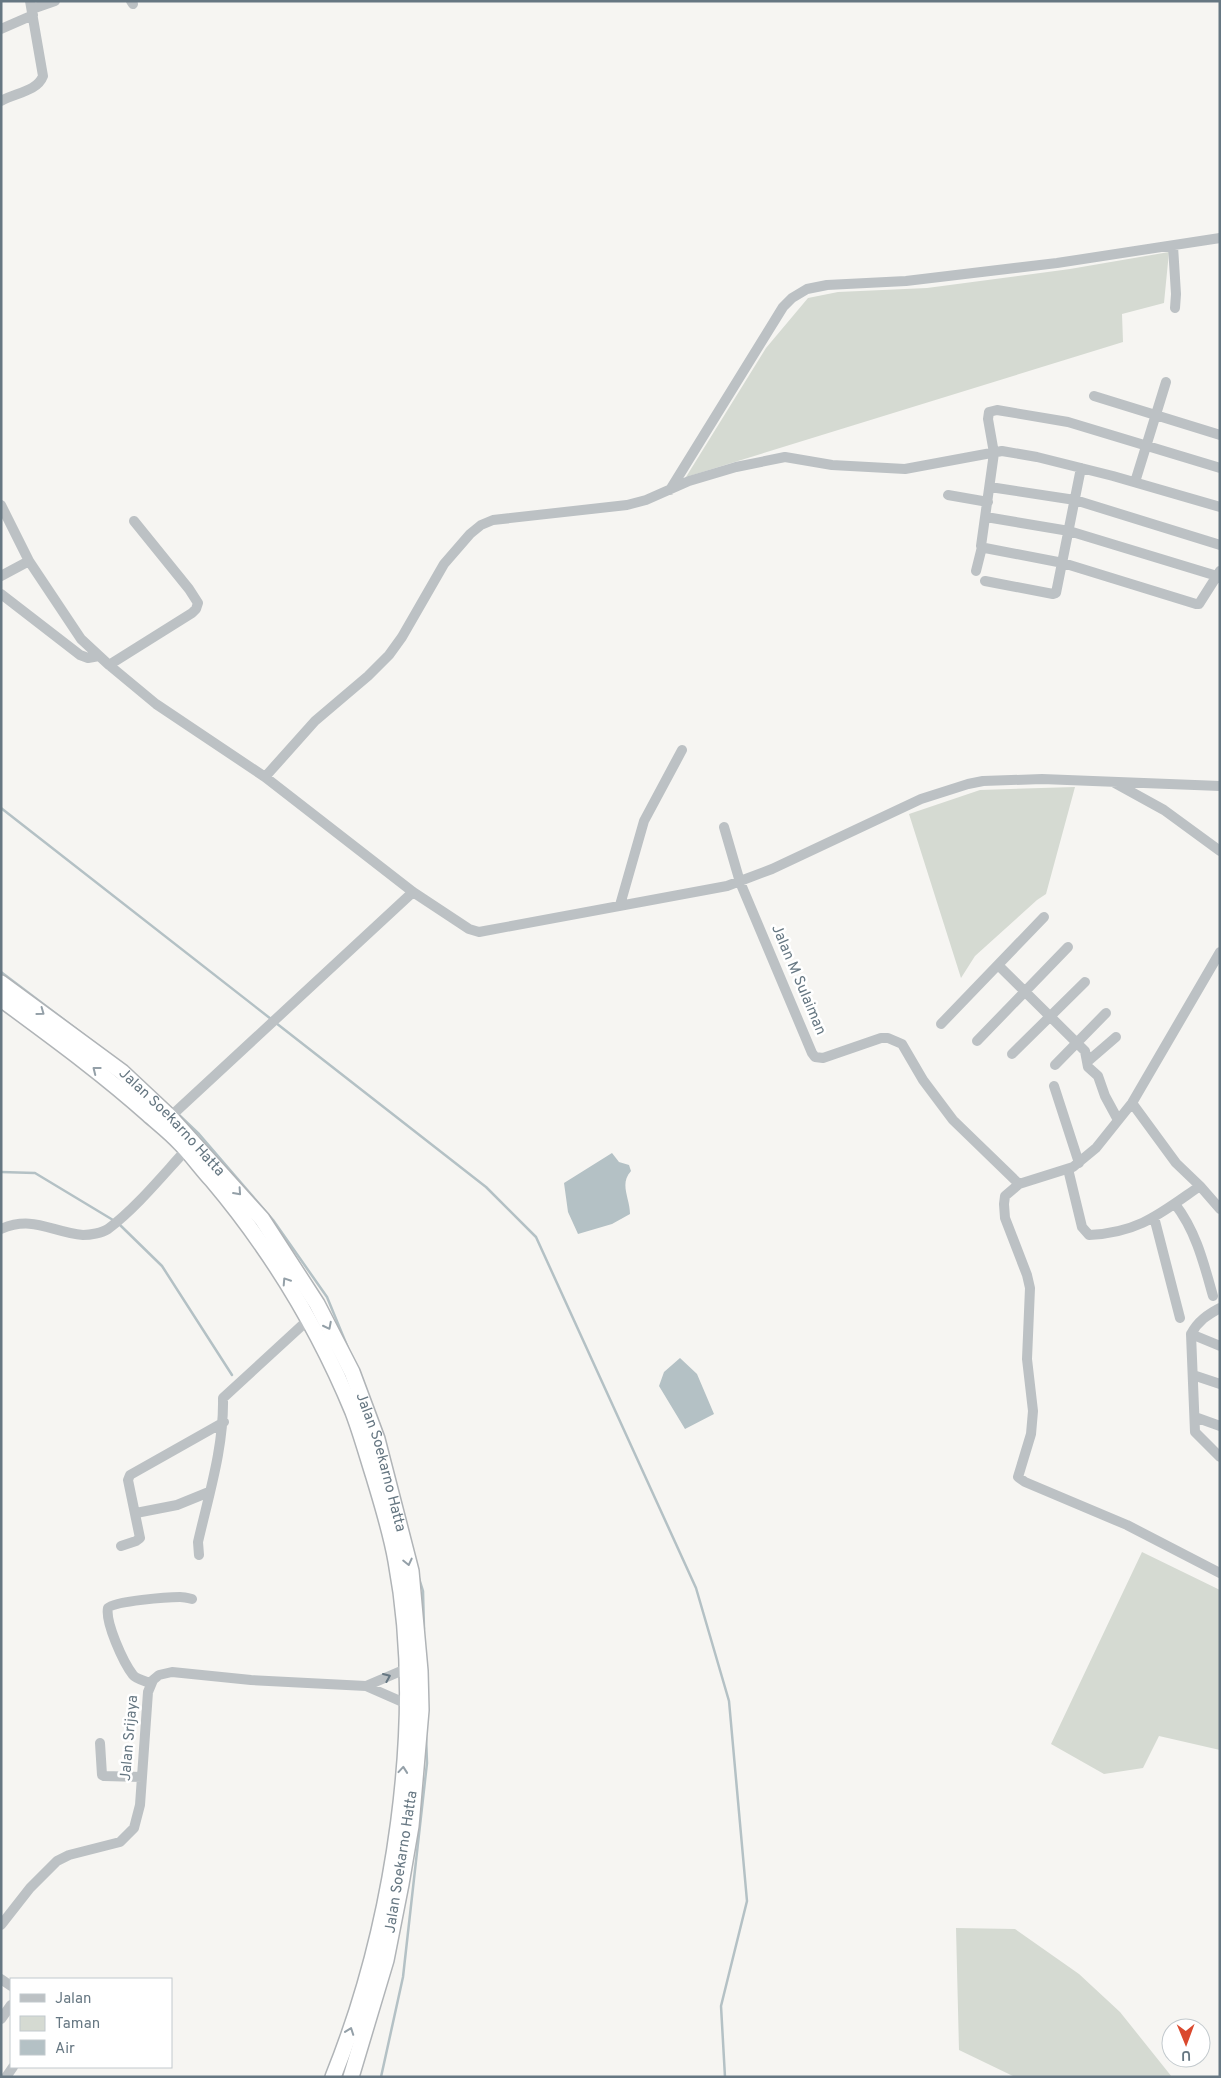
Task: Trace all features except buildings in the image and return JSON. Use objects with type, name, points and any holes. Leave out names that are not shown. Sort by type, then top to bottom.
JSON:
[{"type":"highway","name":"Jalan Soekarno Hatta","points":[[1,983],[122,1072],[171,1116],[262,1219],[317,1304],[352,1372],[377,1440],[410,1571],[417,1631],[420,1702],[411,1826],[386,1960],[351,2077]]},
{"type":"highway","name":"Jalan Soekarno Hatta","points":[[1,1000],[116,1086],[186,1150],[244,1218],[309,1318],[353,1413],[385,1515],[404,1614],[408,1668],[397,1828],[386,1893],[357,2012],[333,2077]]},
{"type":"street","points":[[1,29],[32,8],[55,1]]},
{"type":"street","points":[[1,101],[34,87],[41,82],[43,76],[32,8]]},
{"type":"street","points":[[670,490],[783,307],[792,298],[807,289],[865,282],[906,281],[1057,263],[1220,238]]},
{"type":"street","points":[[1173,246],[1176,294],[1174,308]]},
{"type":"street","points":[[1135,482],[1166,382]]},
{"type":"street","points":[[1094,396],[1220,434]]},
{"type":"street","points":[[976,571],[982,547],[994,452],[988,419],[989,412],[997,410],[1068,422],[1220,468]]},
{"type":"street","points":[[265,778],[315,721],[368,676],[389,655],[402,637],[444,564],[470,534],[481,525],[493,520],[627,505],[646,500],[689,481],[736,467],[785,457],[804,458],[832,464],[905,469],[1002,451],[1037,456],[1220,507]]},
{"type":"street","points":[[985,581],[1055,593],[1063,563],[1081,468]]},
{"type":"street","points":[[990,487],[1075,500],[1220,545]]},
{"type":"street","points":[[948,495],[988,502]]},
{"type":"street","points":[[1,505],[29,561],[81,639],[109,665],[156,704],[265,778],[413,892],[469,929],[478,932],[717,888],[740,882],[922,799],[983,781],[1042,779],[1220,786]]},
{"type":"street","points":[[982,547],[1063,563],[1196,604],[1199,604],[1219,575],[1069,531],[986,517]]},
{"type":"street","points":[[109,665],[192,613],[198,603],[189,589],[134,521]]},
{"type":"street","points":[[1,576],[29,561]]},
{"type":"street","points":[[1,594],[80,656],[88,658],[99,656]]},
{"type":"street","points":[[620,906],[644,821],[682,750]]},
{"type":"street","points":[[1112,782],[1164,810],[1220,851]]},
{"type":"street","points":[[724,827],[740,882]]},
{"type":"street","name":"Jalan M Sulaiman","points":[[740,882],[815,1057],[823,1058],[882,1038],[896,1040],[902,1044],[923,1080],[953,1120],[1019,1184]]},
{"type":"street","points":[[171,1116],[281,1012],[413,892]]},
{"type":"street","points":[[941,1024],[1044,917]]},
{"type":"street","points":[[977,1040],[1068,947]]},
{"type":"street","points":[[1220,952],[1132,1103],[1096,1148],[1079,1163],[1068,1169],[1019,1184],[1005,1196],[1004,1204],[1005,1218],[1028,1275],[1030,1288],[1027,1359],[1033,1411],[1031,1434],[1018,1477],[1127,1525],[1220,1573]]},
{"type":"street","points":[[998,965],[1085,1052],[1088,1067],[1098,1076],[1105,1096],[1118,1120]]},
{"type":"street","points":[[1012,1054],[1085,982]]},
{"type":"street","points":[[1054,1065],[1106,1014]]},
{"type":"street","points":[[1087,1062],[1116,1037]]},
{"type":"street","points":[[1054,1086],[1079,1163]]},
{"type":"street","points":[[1132,1103],[1176,1162],[1220,1209]]},
{"type":"street","points":[[1,1230],[9,1226],[30,1222],[84,1235],[107,1230],[186,1150]]},
{"type":"street","points":[[1068,1169],[1082,1227],[1089,1235],[1127,1230],[1154,1217],[1200,1186]]},
{"type":"street","points":[[1175,1204],[1200,1250],[1213,1296]]},
{"type":"street","points":[[1154,1217],[1180,1318]]},
{"type":"street","points":[[1220,1308],[1201,1320],[1191,1334],[1195,1432],[1220,1457]]},
{"type":"street","points":[[199,1555],[198,1542],[224,1422],[222,1398],[309,1318]]},
{"type":"street","points":[[1191,1334],[1220,1346]]},
{"type":"street","points":[[1193,1375],[1220,1384]]},
{"type":"street","points":[[1195,1417],[1220,1426]]},
{"type":"street","points":[[121,1546],[139,1539],[136,1513],[128,1480],[130,1475],[224,1422]]},
{"type":"street","points":[[136,1513],[177,1505],[209,1492]]},
{"type":"street","points":[[150,1683],[134,1677],[112,1631],[108,1608],[112,1604],[123,1602],[181,1597],[192,1600]]},
{"type":"street","name":"Jalan Srijaya","points":[[1,1925],[30,1888],[57,1861],[69,1855],[120,1842],[130,1834],[137,1820],[150,1683],[159,1675],[172,1672],[251,1680],[366,1686],[408,1668]]},
{"type":"street","points":[[366,1686],[407,1704]]},
{"type":"street","points":[[100,1743],[102,1775],[142,1777]]},
{"type":"street","points":[[1,2018],[10,2005]]},
{"type":"green space","points":[[1169,252],[1164,303],[1122,314],[1123,342],[686,477],[766,348],[808,298],[838,292],[927,288],[1070,269]]},
{"type":"green space","points":[[1075,787],[1046,894],[975,956],[961,978],[909,814],[980,790]]},
{"type":"green space","points":[[1142,1552],[1220,1590],[1220,1750],[1159,1736],[1143,1768],[1104,1774],[1051,1744]]},
{"type":"green space","points":[[956,1928],[1015,1929],[1079,1974],[1120,2012],[1161,2063],[1161,2068],[1165,2068],[1172,2077],[1015,2077],[959,2050]]},
{"type":"water","points":[[612,1153],[619,1162],[629,1165],[631,1171],[625,1186],[630,1214],[612,1224],[578,1234],[568,1212],[564,1183]]},
{"type":"water","points":[[680,1358],[697,1374],[714,1414],[685,1429],[659,1386],[664,1372]]},
{"type":"waterway","points":[[1,808],[271,1019]]},
{"type":"waterway","points":[[1,972],[108,1053]]},
{"type":"waterway","points":[[276,1023],[486,1187],[536,1237],[696,1588],[729,1701],[747,1901],[721,2006],[725,2077]]},
{"type":"waterway","points":[[178,1114],[199,1134],[273,1220],[327,1297],[348,1348]]},
{"type":"waterway","points":[[1,1172],[35,1173],[113,1220]]},
{"type":"waterway","points":[[120,1225],[162,1266],[232,1375]]},
{"type":"waterway","points":[[418,1575],[423,1591],[424,1629]]},
{"type":"waterway","points":[[381,2077],[403,1977],[427,1763],[426,1735]]}]
